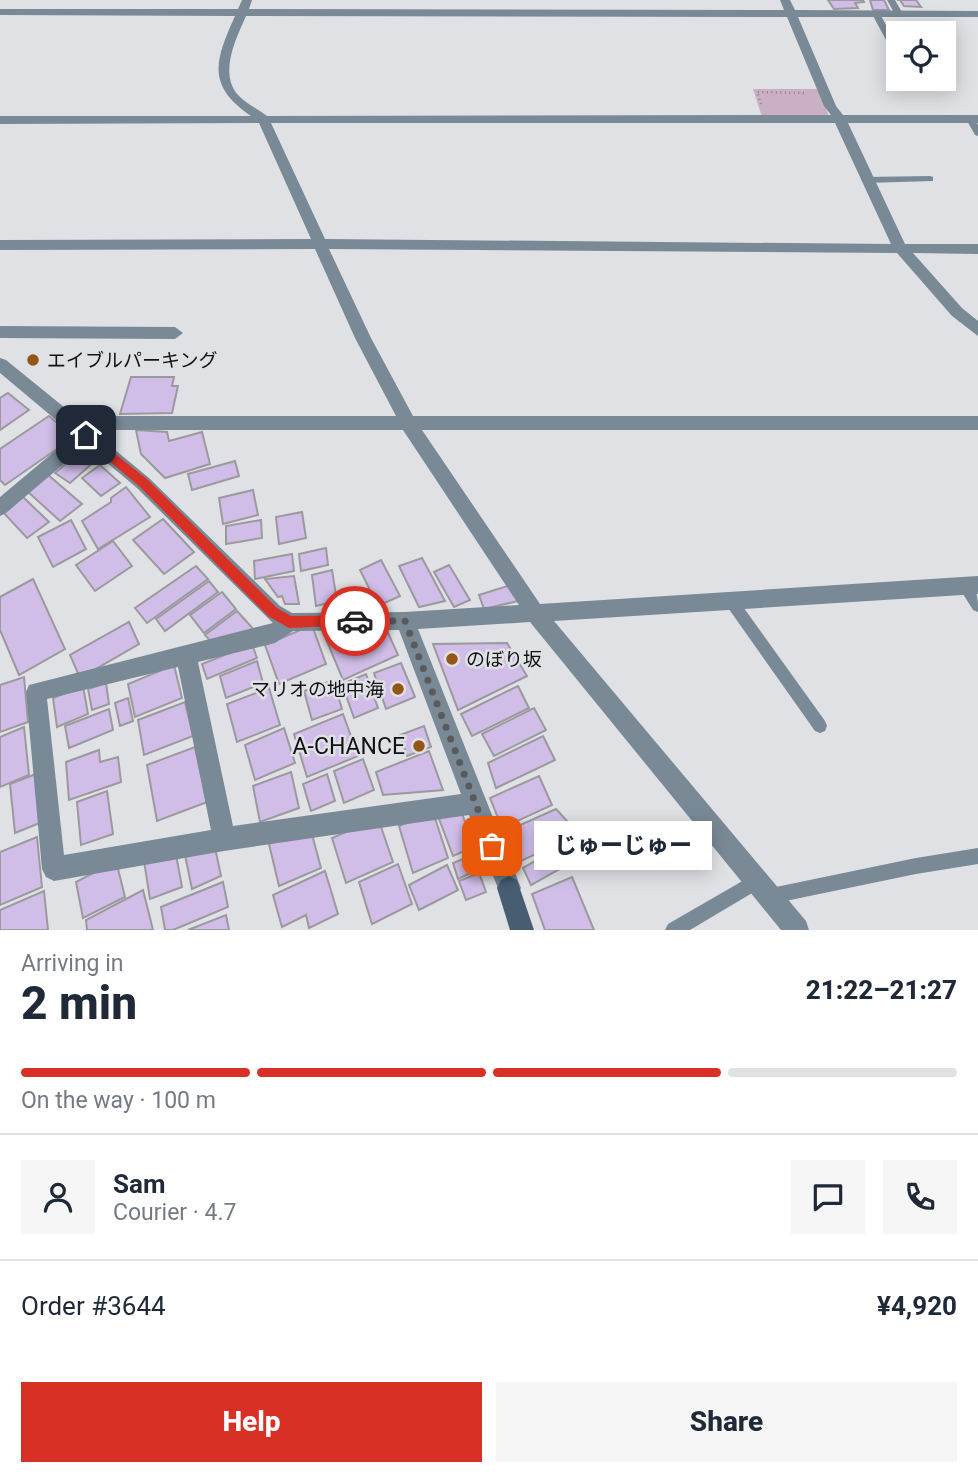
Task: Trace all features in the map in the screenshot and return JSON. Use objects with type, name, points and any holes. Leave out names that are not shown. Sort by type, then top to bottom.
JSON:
[{"type":"street","points":[[785,0],[830,106],[840,120],[900,248],[957,312],[978,330]]},
{"type":"street","points":[[245,6],[224,62],[224,82],[232,95],[263,119],[363,338],[408,423],[535,613],[796,930]]},
{"type":"street","points":[[0,12],[245,6],[978,14]]},
{"type":"street","points":[[0,120],[974,119]]},
{"type":"street","points":[[0,245],[319,244],[978,249]]},
{"type":"street","points":[[0,331],[175,333]]},
{"type":"street","points":[[0,364],[143,483],[273,612],[289,622],[405,621],[972,586]]},
{"type":"street","points":[[0,508],[78,429],[408,423],[978,422]]},
{"type":"street","points":[[405,621],[509,888],[522,930]]},
{"type":"street","points":[[289,622],[275,634],[36,692],[54,869],[224,839],[475,803]]},
{"type":"street","points":[[186,656],[224,839]]},
{"type":"lane","points":[[891,0],[900,14]]},
{"type":"lane","points":[[876,14],[886,32]]},
{"type":"lane","points":[[974,119],[978,133]]},
{"type":"lane","points":[[866,180],[930,178]]},
{"type":"lane","points":[[972,586],[978,606]]},
{"type":"lane","points":[[730,601],[820,726]]},
{"type":"lane","points":[[674,930],[764,888],[978,856]]},
{"type":"shaded area","points":[[753,89],[818,89],[829,116],[762,117]]},
{"type":"building","points":[[828,0],[864,2],[855,3],[858,8],[834,9]]},
{"type":"building","points":[[870,0],[884,0],[889,10],[873,10]]},
{"type":"building","points":[[900,0],[916,0],[921,7],[904,6]]},
{"type":"building","points":[[131,377],[174,377],[172,386],[178,386],[172,413],[120,414]]},
{"type":"building","points":[[8,393],[29,410],[0,430],[0,398]]},
{"type":"building","points":[[49,416],[74,437],[5,485],[0,480],[0,449]]},
{"type":"building","points":[[136,430],[167,432],[169,441],[202,432],[210,464],[165,478],[141,454]]},
{"type":"building","points":[[81,451],[95,461],[70,483],[55,473]]},
{"type":"building","points":[[235,461],[239,476],[192,490],[188,474]]},
{"type":"building","points":[[100,465],[120,483],[101,496],[82,478]]},
{"type":"building","points":[[47,474],[82,504],[60,521],[26,490]]},
{"type":"building","points":[[126,487],[150,517],[98,549],[82,521],[111,502],[111,498]]},
{"type":"building","points":[[253,490],[258,515],[223,524],[219,498]]},
{"type":"building","points":[[23,497],[49,522],[27,538],[2,511]]},
{"type":"building","points":[[302,512],[306,538],[279,544],[276,517]]},
{"type":"building","points":[[163,519],[194,552],[164,574],[133,540]]},
{"type":"building","points":[[71,520],[86,549],[53,567],[38,537]]},
{"type":"building","points":[[261,520],[262,538],[226,544],[226,526]]},
{"type":"building","points":[[113,541],[132,566],[95,591],[76,565]]},
{"type":"building","points":[[326,548],[328,565],[301,571],[299,554]]},
{"type":"building","points":[[292,554],[294,571],[255,579],[254,561]]},
{"type":"building","points":[[422,558],[445,601],[419,607],[399,566]]},
{"type":"building","points":[[381,560],[400,596],[378,606],[360,570]]},
{"type":"building","points":[[449,565],[470,600],[454,607],[434,572]]},
{"type":"building","points":[[196,566],[208,579],[147,623],[135,608]]},
{"type":"building","points":[[332,570],[337,601],[316,606],[312,575]]},
{"type":"building","points":[[294,576],[299,604],[285,604],[282,596],[278,597],[265,579]]},
{"type":"building","points":[[33,579],[65,649],[19,675],[0,630],[0,597]]},
{"type":"building","points":[[209,581],[218,592],[165,631],[156,619]]},
{"type":"building","points":[[511,585],[518,601],[484,609],[479,595]]},
{"type":"building","points":[[222,592],[236,609],[204,633],[190,615]]},
{"type":"building","points":[[237,611],[257,633],[212,643],[205,635]]},
{"type":"building","points":[[129,622],[139,644],[80,678],[70,655]]},
{"type":"building","points":[[312,625],[326,664],[279,684],[265,645]]},
{"type":"building","points":[[385,626],[398,655],[343,680],[326,639],[346,631],[351,641]]},
{"type":"building","points":[[507,643],[527,676],[458,710],[433,644]]},
{"type":"building","points":[[252,644],[257,658],[207,679],[202,664]]},
{"type":"building","points":[[257,661],[263,683],[226,698],[220,676]]},
{"type":"building","points":[[401,663],[415,697],[386,709],[374,673]]},
{"type":"building","points":[[174,665],[182,698],[135,717],[128,684]]},
{"type":"building","points":[[366,674],[378,708],[354,718],[342,684]]},
{"type":"building","points":[[24,677],[28,722],[0,732],[0,685]]},
{"type":"building","points":[[333,680],[342,709],[312,720],[304,691]]},
{"type":"building","points":[[106,683],[109,704],[92,710],[88,689]]},
{"type":"building","points":[[83,686],[88,714],[57,727],[53,698]]},
{"type":"building","points":[[518,686],[529,708],[472,736],[461,714]]},
{"type":"building","points":[[269,688],[280,725],[237,742],[227,704]]},
{"type":"building","points":[[128,698],[133,721],[120,726],[115,703]]},
{"type":"building","points":[[185,702],[193,736],[144,755],[138,720]]},
{"type":"building","points":[[534,708],[546,730],[494,756],[482,734]]},
{"type":"building","points":[[109,709],[113,730],[69,748],[65,726]]},
{"type":"building","points":[[343,714],[358,756],[307,777],[294,734]]},
{"type":"building","points":[[424,726],[431,747],[407,756],[400,735]]},
{"type":"building","points":[[24,727],[29,775],[0,787],[0,737]]},
{"type":"building","points":[[284,728],[295,763],[255,780],[245,745]]},
{"type":"building","points":[[543,736],[555,760],[496,788],[488,763]]},
{"type":"building","points":[[195,747],[207,802],[157,821],[147,765]]},
{"type":"building","points":[[99,750],[100,762],[118,757],[121,782],[69,800],[66,762]]},
{"type":"building","points":[[429,751],[443,790],[383,795],[376,772]]},
{"type":"building","points":[[363,759],[374,790],[344,803],[334,771]]},
{"type":"building","points":[[291,772],[299,808],[260,822],[253,786]]},
{"type":"building","points":[[36,774],[42,822],[15,833],[10,784]]},
{"type":"building","points":[[327,774],[335,801],[311,811],[303,784]]},
{"type":"building","points":[[539,776],[552,805],[502,828],[490,798]]},
{"type":"building","points":[[107,791],[113,834],[81,845],[77,802]]},
{"type":"building","points":[[460,808],[474,847],[453,856],[438,816]]},
{"type":"building","points":[[556,809],[579,834],[521,861],[509,830]]},
{"type":"building","points":[[433,812],[448,858],[413,873],[399,826]]},
{"type":"building","points":[[378,818],[393,862],[346,883],[332,838]]},
{"type":"building","points":[[310,827],[321,868],[279,886],[269,844]]},
{"type":"building","points":[[37,837],[42,887],[0,905],[0,852]]},
{"type":"building","points":[[214,843],[221,876],[192,889],[185,855]]},
{"type":"building","points":[[561,846],[570,863],[531,885],[523,868]]},
{"type":"building","points":[[175,849],[182,887],[150,899],[144,861]]},
{"type":"building","points":[[475,854],[479,869],[458,879],[453,863]]},
{"type":"building","points":[[116,861],[125,897],[83,918],[76,882]]},
{"type":"building","points":[[398,864],[412,904],[372,924],[359,882]]},
{"type":"building","points":[[447,865],[458,890],[419,910],[409,885]]},
{"type":"building","points":[[325,871],[338,914],[309,928],[306,915],[282,927],[273,895]]},
{"type":"building","points":[[479,873],[486,892],[466,900],[459,881]]},
{"type":"building","points":[[572,877],[594,930],[545,930],[532,894]]},
{"type":"building","points":[[223,882],[228,907],[173,930],[165,930],[161,907]]},
{"type":"building","points":[[143,890],[153,930],[87,930],[86,920]]},
{"type":"building","points":[[44,891],[48,930],[0,930],[0,910]]},
{"type":"building","points":[[226,915],[229,930],[188,930]]},
{"type":"way so far","points":[[355,621],[405,621],[492,846]]},
{"type":"place","name":"エイブルパーキング","points":[[33,360]]},
{"type":"place","name":"のぼり坂","points":[[452,659]]},
{"type":"place","name":"マリオの地中海","points":[[398,689]]},
{"type":"place","name":"A-CHANCE","points":[[419,746]]},
{"type":"place","name":"じゅーじゅー","points":[[492,846]]},
{"type":"route","points":[[86,435],[143,483],[273,612],[289,622],[355,621]]}]
